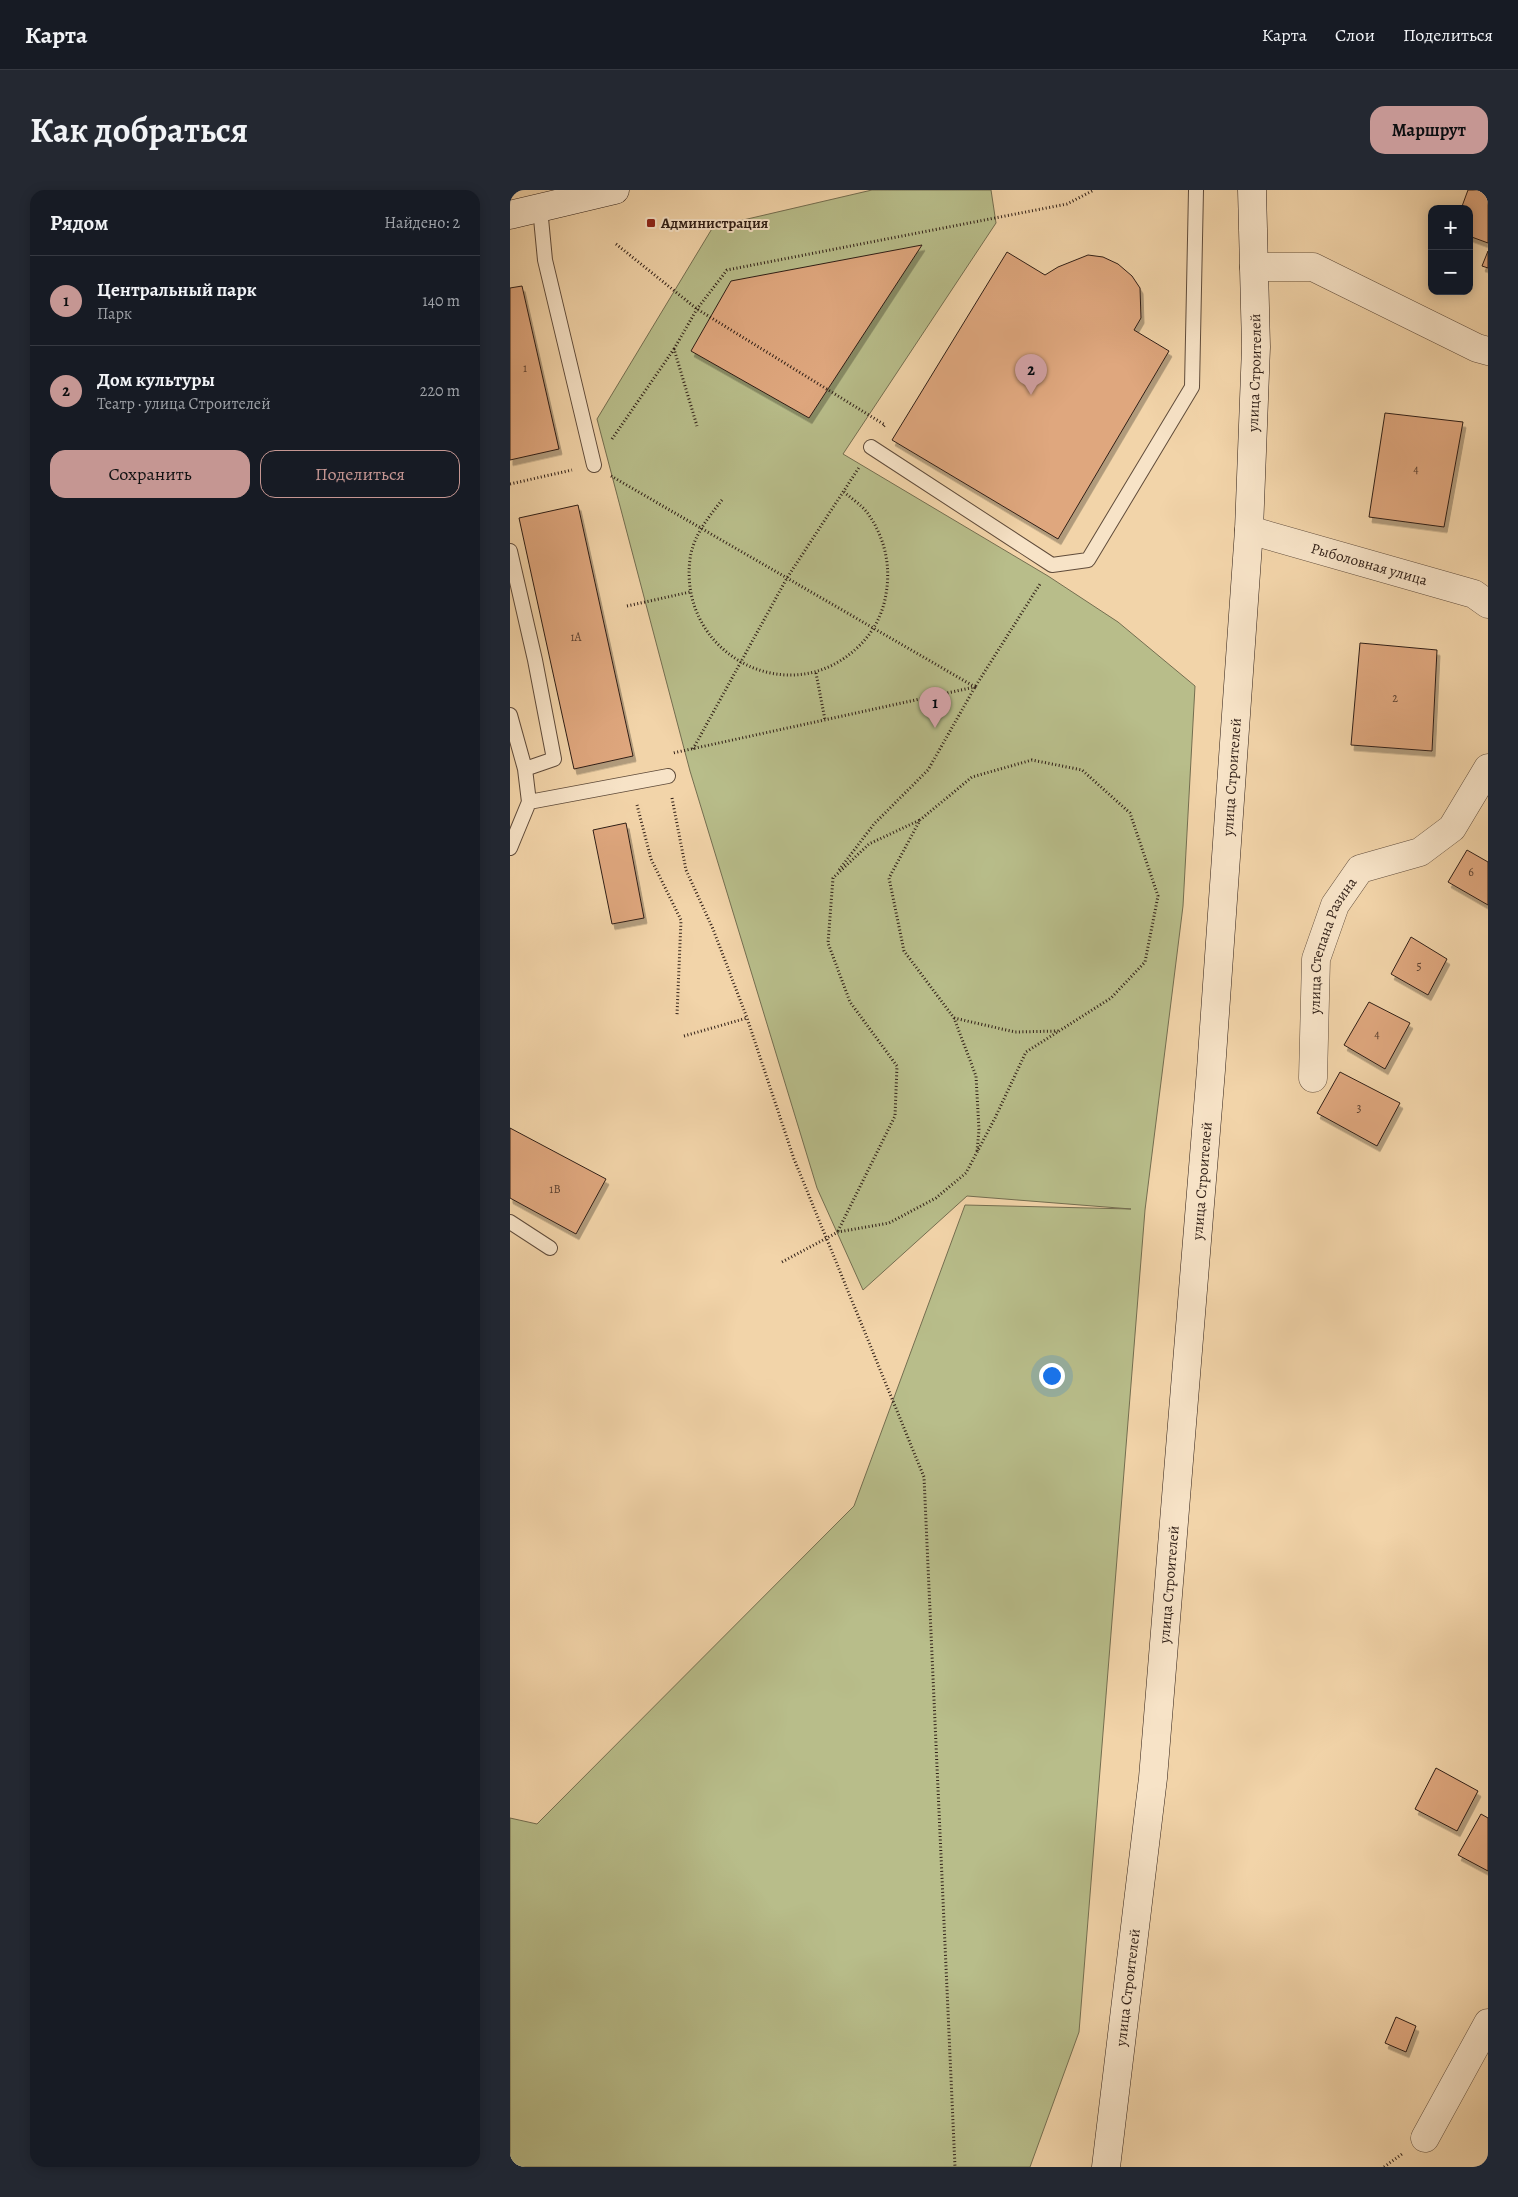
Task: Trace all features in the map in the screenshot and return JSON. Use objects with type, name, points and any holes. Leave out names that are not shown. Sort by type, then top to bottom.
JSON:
[{"type":"main road","points":[[510,215],[538,199],[615,190]]},
{"type":"main road","name":"улица Строителей","points":[[1106,2167],[1153,1778],[1211,1080],[1250,530],[1256,347],[1252,190]]},
{"type":"main road","points":[[1254,267],[1313,267],[1477,348],[1488,351]]},
{"type":"main road","name":"Рыболовная улица","points":[[1250,530],[1474,594],[1488,604]]},
{"type":"main road","name":"улица Степана Разина","points":[[1313,1078],[1316,959],[1335,905],[1360,869],[1420,852],[1452,828],[1488,768]]},
{"type":"main road","points":[[1425,2138],[1488,2023]]},
{"type":"lane","points":[[871,447],[1052,565],[1088,560],[1192,387],[1196,190]]},
{"type":"lane","points":[[538,199],[545,260],[594,465]]},
{"type":"lane","points":[[510,551],[535,660],[554,759],[525,769]]},
{"type":"lane","points":[[510,715],[525,769],[529,802],[510,848]]},
{"type":"lane","points":[[529,802],[668,776]]},
{"type":"lane","points":[[510,1222],[550,1248]]},
{"type":"path","points":[[510,484],[594,465],[674,349],[697,308],[727,270],[1067,204],[1094,190]]},
{"type":"path","points":[[616,244],[697,308],[885,425],[844,492],[787,578],[693,749]]},
{"type":"path","points":[[674,349],[696,426]]},
{"type":"path","points":[[594,465],[975,686]]},
{"type":"path","points":[[722,500],[700,528],[690,558],[690,592],[701,624],[722,650],[740,662],[750,668],[783,676],[816,673],[846,659],[870,636],[885,607],[889,575],[884,543],[868,514],[844,492]]},
{"type":"path","points":[[838,1232],[850,1204],[895,1116],[897,1066],[850,1002],[828,943],[833,878],[874,824],[928,770],[975,686],[1052,565]]},
{"type":"path","points":[[628,606],[690,592]]},
{"type":"path","points":[[816,673],[825,720]]},
{"type":"path","points":[[670,754],[975,686]]},
{"type":"path","points":[[782,1262],[838,1232],[889,1223],[936,1198],[966,1173],[1026,1052],[1111,998],[1145,962],[1158,896],[1130,813],[1082,770],[1032,760],[972,777],[920,820],[869,844],[833,878]]},
{"type":"path","points":[[668,776],[686,870],[748,1018],[794,1159],[924,1477],[955,2167]]},
{"type":"path","points":[[631,783],[651,859],[681,920],[677,1016]]},
{"type":"path","points":[[920,820],[889,878],[904,951],[954,1018],[976,1076],[979,1130],[977,1151]]},
{"type":"path","points":[[684,1036],[748,1018]]},
{"type":"path","points":[[954,1018],[1015,1032],[1059,1031]]},
{"type":"green space","points":[[872,190],[991,190],[996,223],[843,454],[1048,576],[1118,622],[1195,686],[1183,906],[1145,1210],[1079,2032],[1030,2167],[510,2167],[510,1818],[537,1824],[854,1506],[965,1205],[1131,1209],[967,1196],[863,1290],[817,1188],[690,771],[597,419],[713,227]]},
{"type":"building","points":[[1468,190],[1488,190],[1488,243],[1473,237],[1473,205],[1462,205]]},
{"type":"building","points":[[922,245],[809,418],[691,351],[731,281]]},
{"type":"building","points":[[1488,251],[1488,268],[1482,266]]},
{"type":"building","points":[[1007,252],[1045,275],[1058,267],[1088,255],[1103,257],[1118,264],[1132,276],[1140,288],[1141,318],[1134,330],[1169,351],[1058,539],[892,440]]},
{"type":"building","points":[[522,286],[559,449],[510,460],[510,288]]},
{"type":"building","points":[[1385,413],[1463,422],[1444,527],[1369,517]]},
{"type":"building","points":[[578,505],[633,756],[574,769],[519,518]]},
{"type":"building","points":[[1360,643],[1437,650],[1432,751],[1351,745]]},
{"type":"building","points":[[626,823],[644,918],[612,924],[593,830]]},
{"type":"building","points":[[1467,850],[1488,862],[1488,905],[1448,882]]},
{"type":"building","points":[[1411,937],[1447,959],[1428,995],[1391,974]]},
{"type":"building","points":[[1369,1002],[1410,1023],[1385,1069],[1344,1045]]},
{"type":"building","points":[[1340,1072],[1400,1103],[1377,1146],[1317,1113]]},
{"type":"building","points":[[510,1128],[606,1179],[576,1234],[510,1198]]},
{"type":"building","points":[[1436,1768],[1478,1791],[1457,1831],[1415,1809]]},
{"type":"building","points":[[1481,1814],[1488,1818],[1488,1871],[1458,1855]]},
{"type":"building","points":[[1396,2017],[1416,2026],[1406,2052],[1385,2043]]},
{"type":"place","name":"Администрация","points":[[651,223]]},
{"type":"place","name":"Дом культуры","points":[[1031,395]]},
{"type":"place","name":"Центральный парк","points":[[935,728]]}]
